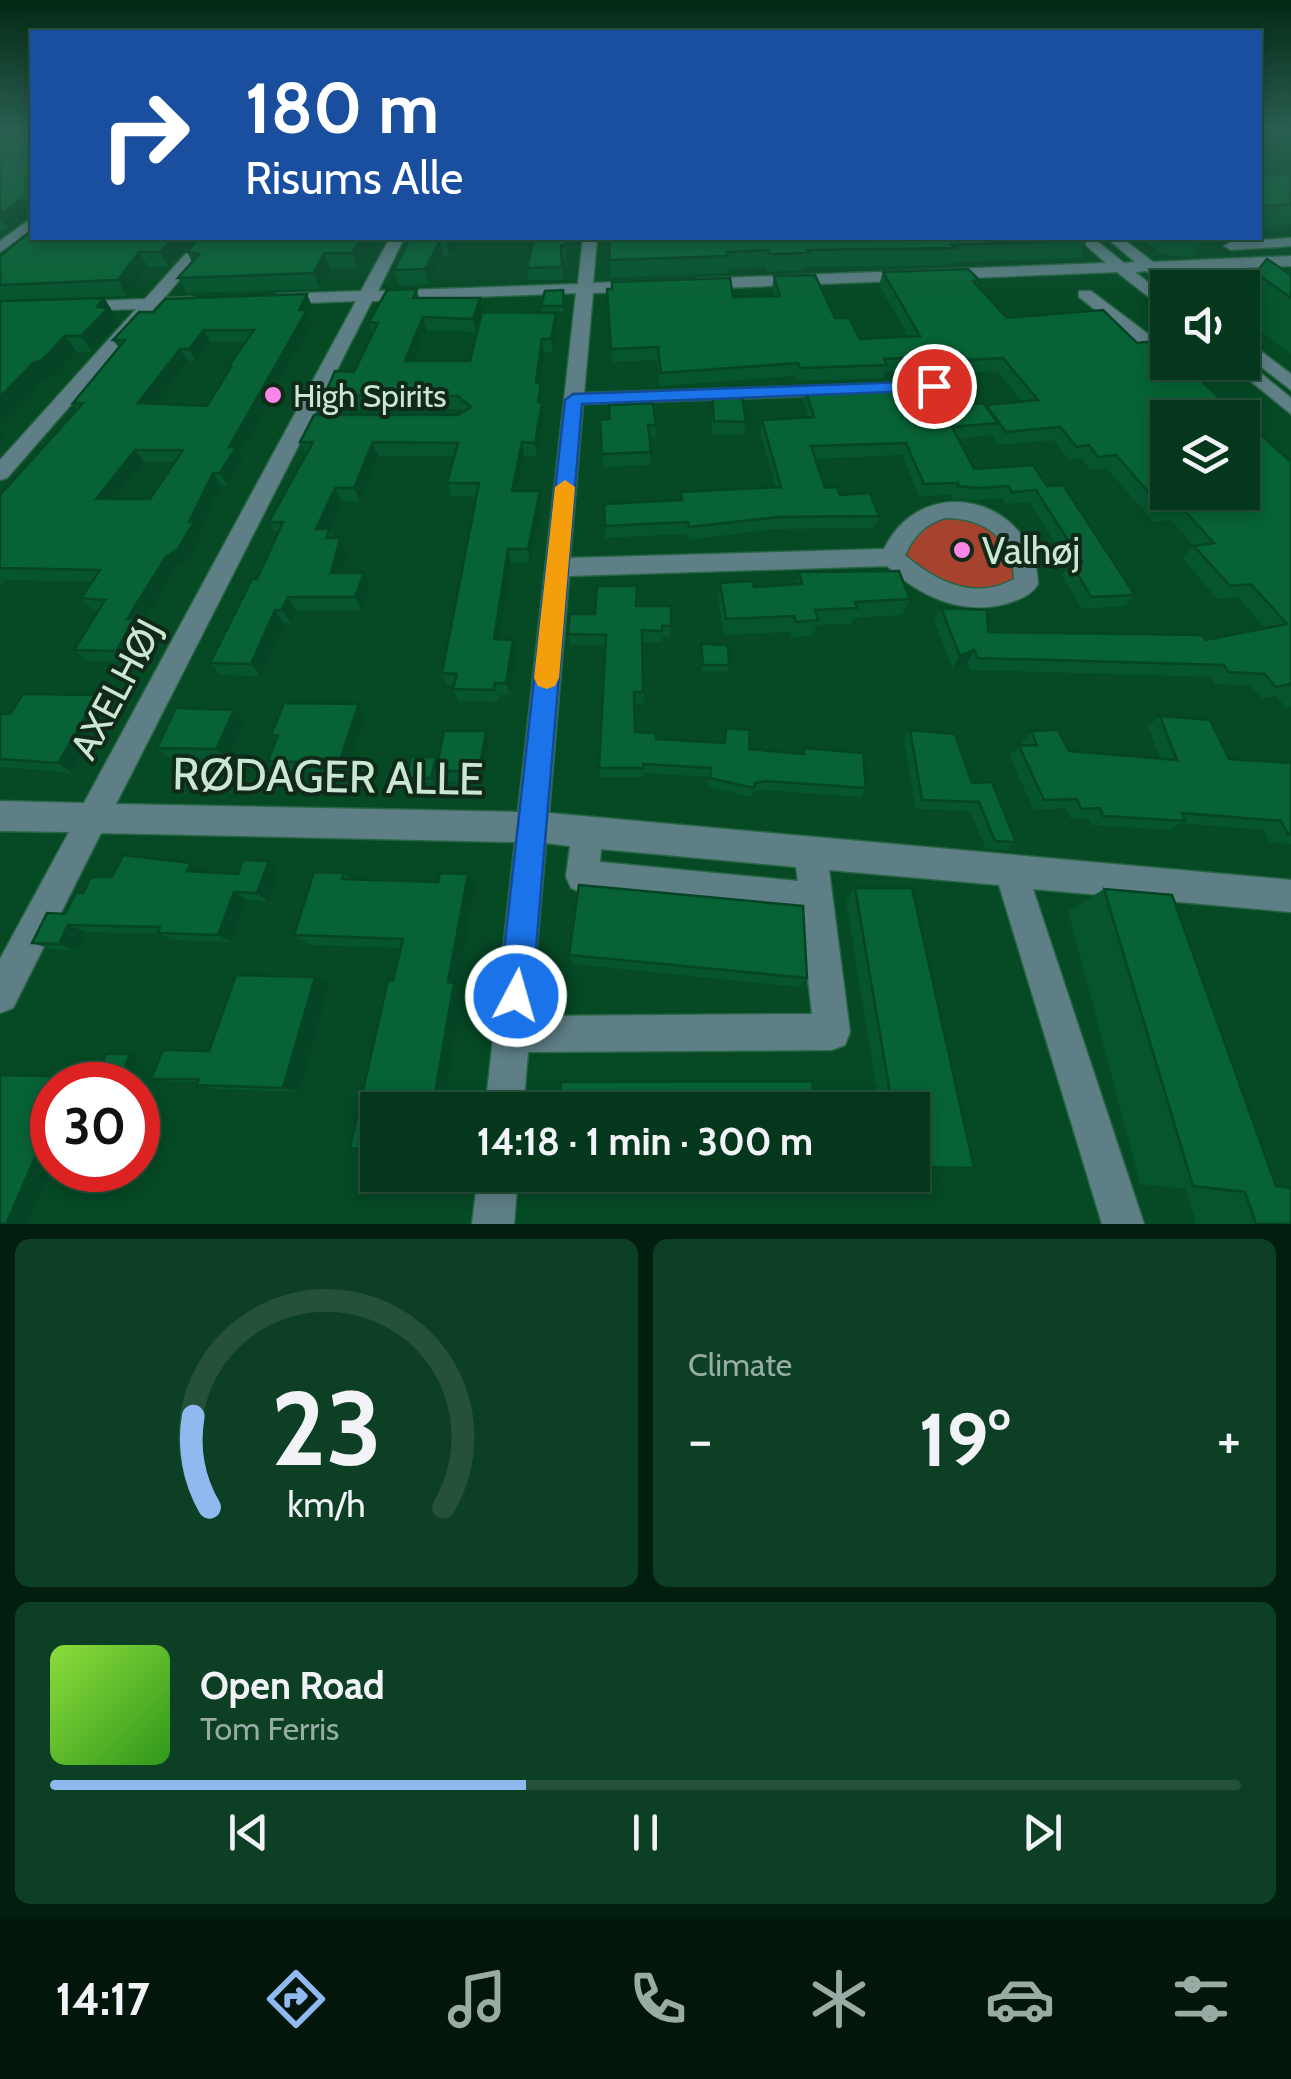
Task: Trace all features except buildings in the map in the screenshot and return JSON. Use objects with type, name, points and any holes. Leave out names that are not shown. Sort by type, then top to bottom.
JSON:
[{"type":"street","points":[[0,248],[30,224]]},
{"type":"street","points":[[0,473],[206,240]]},
{"type":"street","name":"AXELHØJ","points":[[0,996],[90,819],[310,419],[396,240]]},
{"type":"street","points":[[506,1092],[590,240]]},
{"type":"street","points":[[1087,240],[1150,293]]},
{"type":"street","points":[[1117,240],[1156,270]]},
{"type":"street","points":[[1225,242],[1254,262]]},
{"type":"street","points":[[1225,242],[1291,242]]},
{"type":"street","points":[[261,299],[1291,261]]},
{"type":"street","points":[[1085,294],[1150,345]]},
{"type":"street","points":[[56,307],[206,301]]},
{"type":"street","points":[[1260,357],[1291,384]]},
{"type":"street","points":[[1258,380],[1291,408]]},
{"type":"street","points":[[573,400],[934,386]]},
{"type":"street","points":[[558,566],[892,558],[912,577],[939,592],[972,599],[1008,596],[1026,584],[1029,565],[1018,542],[1000,524],[982,513],[957,509],[935,510],[915,522],[903,533],[892,558]]},
{"type":"street","name":"RØDAGER ALLE","points":[[0,816],[532,827],[1012,874],[1291,896]]},
{"type":"street","points":[[587,832],[582,877],[817,899]]},
{"type":"street","points":[[512,1034],[832,1032],[812,854]]},
{"type":"street","points":[[1012,874],[1123,1224]]},
{"type":"street","points":[[494,1224],[497,1192]]},
{"type":"shaded area","points":[[941,515],[984,522],[1000,534],[1017,574],[1004,589],[950,586],[903,560],[911,536]]},
{"type":"slow traffic","points":[[547,678],[565,487]]},
{"type":"place","name":"High Spirits","points":[[273,395]]},
{"type":"place","name":"Valhøj","points":[[962,550]]},
{"type":"route","points":[[516,996],[573,400],[934,386]]}]
